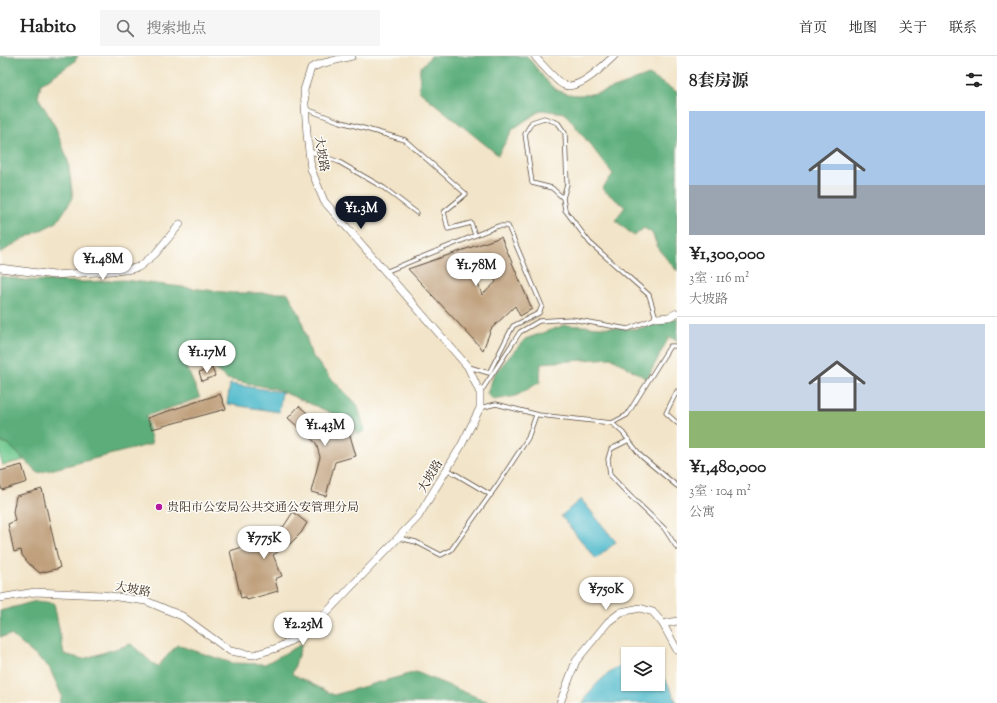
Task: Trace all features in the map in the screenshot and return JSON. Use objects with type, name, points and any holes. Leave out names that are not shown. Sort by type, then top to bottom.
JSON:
[{"type":"street","name":"大坡路","points":[[0,598],[35,592],[103,595],[146,601],[182,616],[230,651],[253,655],[277,648],[302,635],[324,615],[418,517],[461,446],[480,408],[480,393],[468,367],[324,201],[311,169],[304,90],[311,68],[320,64],[352,56]]},
{"type":"street","points":[[535,56],[540,64],[556,80],[565,85],[572,86],[585,81],[614,56]]},
{"type":"street","points":[[0,268],[54,275],[126,270],[139,267],[155,254],[180,224]]},
{"type":"street","points":[[656,318],[669,317],[677,313]]},
{"type":"street","points":[[560,703],[576,661],[608,622],[621,612],[640,608],[653,612],[663,624],[677,650]]},
{"type":"street","points":[[663,624],[677,621]]},
{"type":"lane","points":[[306,109],[338,121],[405,140],[466,194],[444,212],[448,229],[471,223],[475,235]]},
{"type":"lane","points":[[480,393],[520,332],[539,321],[572,319],[628,329],[656,318],[649,294],[590,243],[565,210],[563,198],[567,184],[565,133],[558,123],[544,118],[532,122],[524,134],[532,183],[552,188],[563,198]]},
{"type":"lane","points":[[309,151],[339,162],[384,188],[417,214]]},
{"type":"lane","points":[[385,272],[498,226],[508,226],[542,306],[538,313],[513,326],[489,373],[468,367]]},
{"type":"lane","points":[[480,408],[496,404],[536,415],[612,423],[627,415],[670,346],[677,346]]},
{"type":"lane","points":[[677,391],[666,413],[677,423]]},
{"type":"lane","points":[[397,538],[416,542],[441,556],[451,550],[491,495],[528,438],[536,415]]},
{"type":"lane","points":[[612,423],[641,456],[677,486]]},
{"type":"lane","points":[[628,440],[611,449],[608,459],[610,475],[664,528],[677,548]]},
{"type":"lane","points":[[447,469],[491,495]]},
{"type":"green space","points":[[0,56],[78,56],[74,62],[41,84],[38,97],[56,128],[68,161],[73,198],[57,222],[21,240],[0,253]]},
{"type":"green space","points":[[431,56],[527,56],[552,87],[566,93],[578,95],[602,92],[649,75],[677,92],[677,271],[659,250],[652,233],[644,228],[634,236],[615,220],[625,207],[602,189],[613,174],[565,113],[541,110],[513,129],[498,155],[419,91],[420,68]]},
{"type":"green space","points":[[0,276],[24,280],[84,282],[124,280],[232,293],[288,293],[300,315],[311,354],[328,375],[357,404],[365,430],[358,435],[348,420],[276,389],[227,379],[200,357],[184,361],[200,398],[146,416],[152,444],[38,473],[8,444],[0,442]]},
{"type":"green space","points":[[677,318],[677,341],[669,337],[647,379],[612,358],[541,363],[540,382],[516,396],[494,400],[487,394],[494,374],[525,339],[565,325],[637,329]]},
{"type":"green space","points":[[0,442],[8,444],[24,460],[3,465],[0,456]]},
{"type":"green space","points":[[36,601],[54,603],[64,654],[83,659],[131,644],[157,667],[177,645],[232,663],[265,664],[302,644],[292,674],[334,695],[416,672],[491,703],[59,703],[62,696],[49,667],[11,635],[0,637],[0,611]]},
{"type":"water","points":[[230,384],[282,392],[279,412],[227,404]]},
{"type":"water","points":[[581,499],[616,542],[596,559],[561,516]]},
{"type":"water","points":[[621,666],[621,691],[665,691],[665,680],[677,703],[583,703],[596,684]]},
{"type":"building","points":[[501,237],[532,309],[520,316],[515,306],[491,329],[483,350],[408,269]],"holes":[[[487,261],[496,282],[482,295],[472,266]]]},
{"type":"building","points":[[212,368],[215,376],[202,381],[199,372]]},
{"type":"building","points":[[220,394],[226,409],[152,429],[147,418]]},
{"type":"building","points":[[299,406],[327,430],[347,425],[356,456],[335,462],[326,496],[311,492],[320,457],[316,443],[288,418]]},
{"type":"building","points":[[22,465],[27,482],[2,490],[0,484],[0,471]]},
{"type":"building","points":[[42,489],[60,568],[40,573],[28,563],[22,555],[21,550],[14,552],[8,524],[15,521],[13,512],[16,496]]},
{"type":"building","points":[[293,512],[307,523],[301,533],[290,544],[273,555],[282,576],[275,579],[278,591],[247,600],[246,597],[241,598],[230,551],[265,540],[284,526]]},
{"type":"place","name":"贵阳市公安局公共交通公安管理分局","points":[[159,507]]}]
